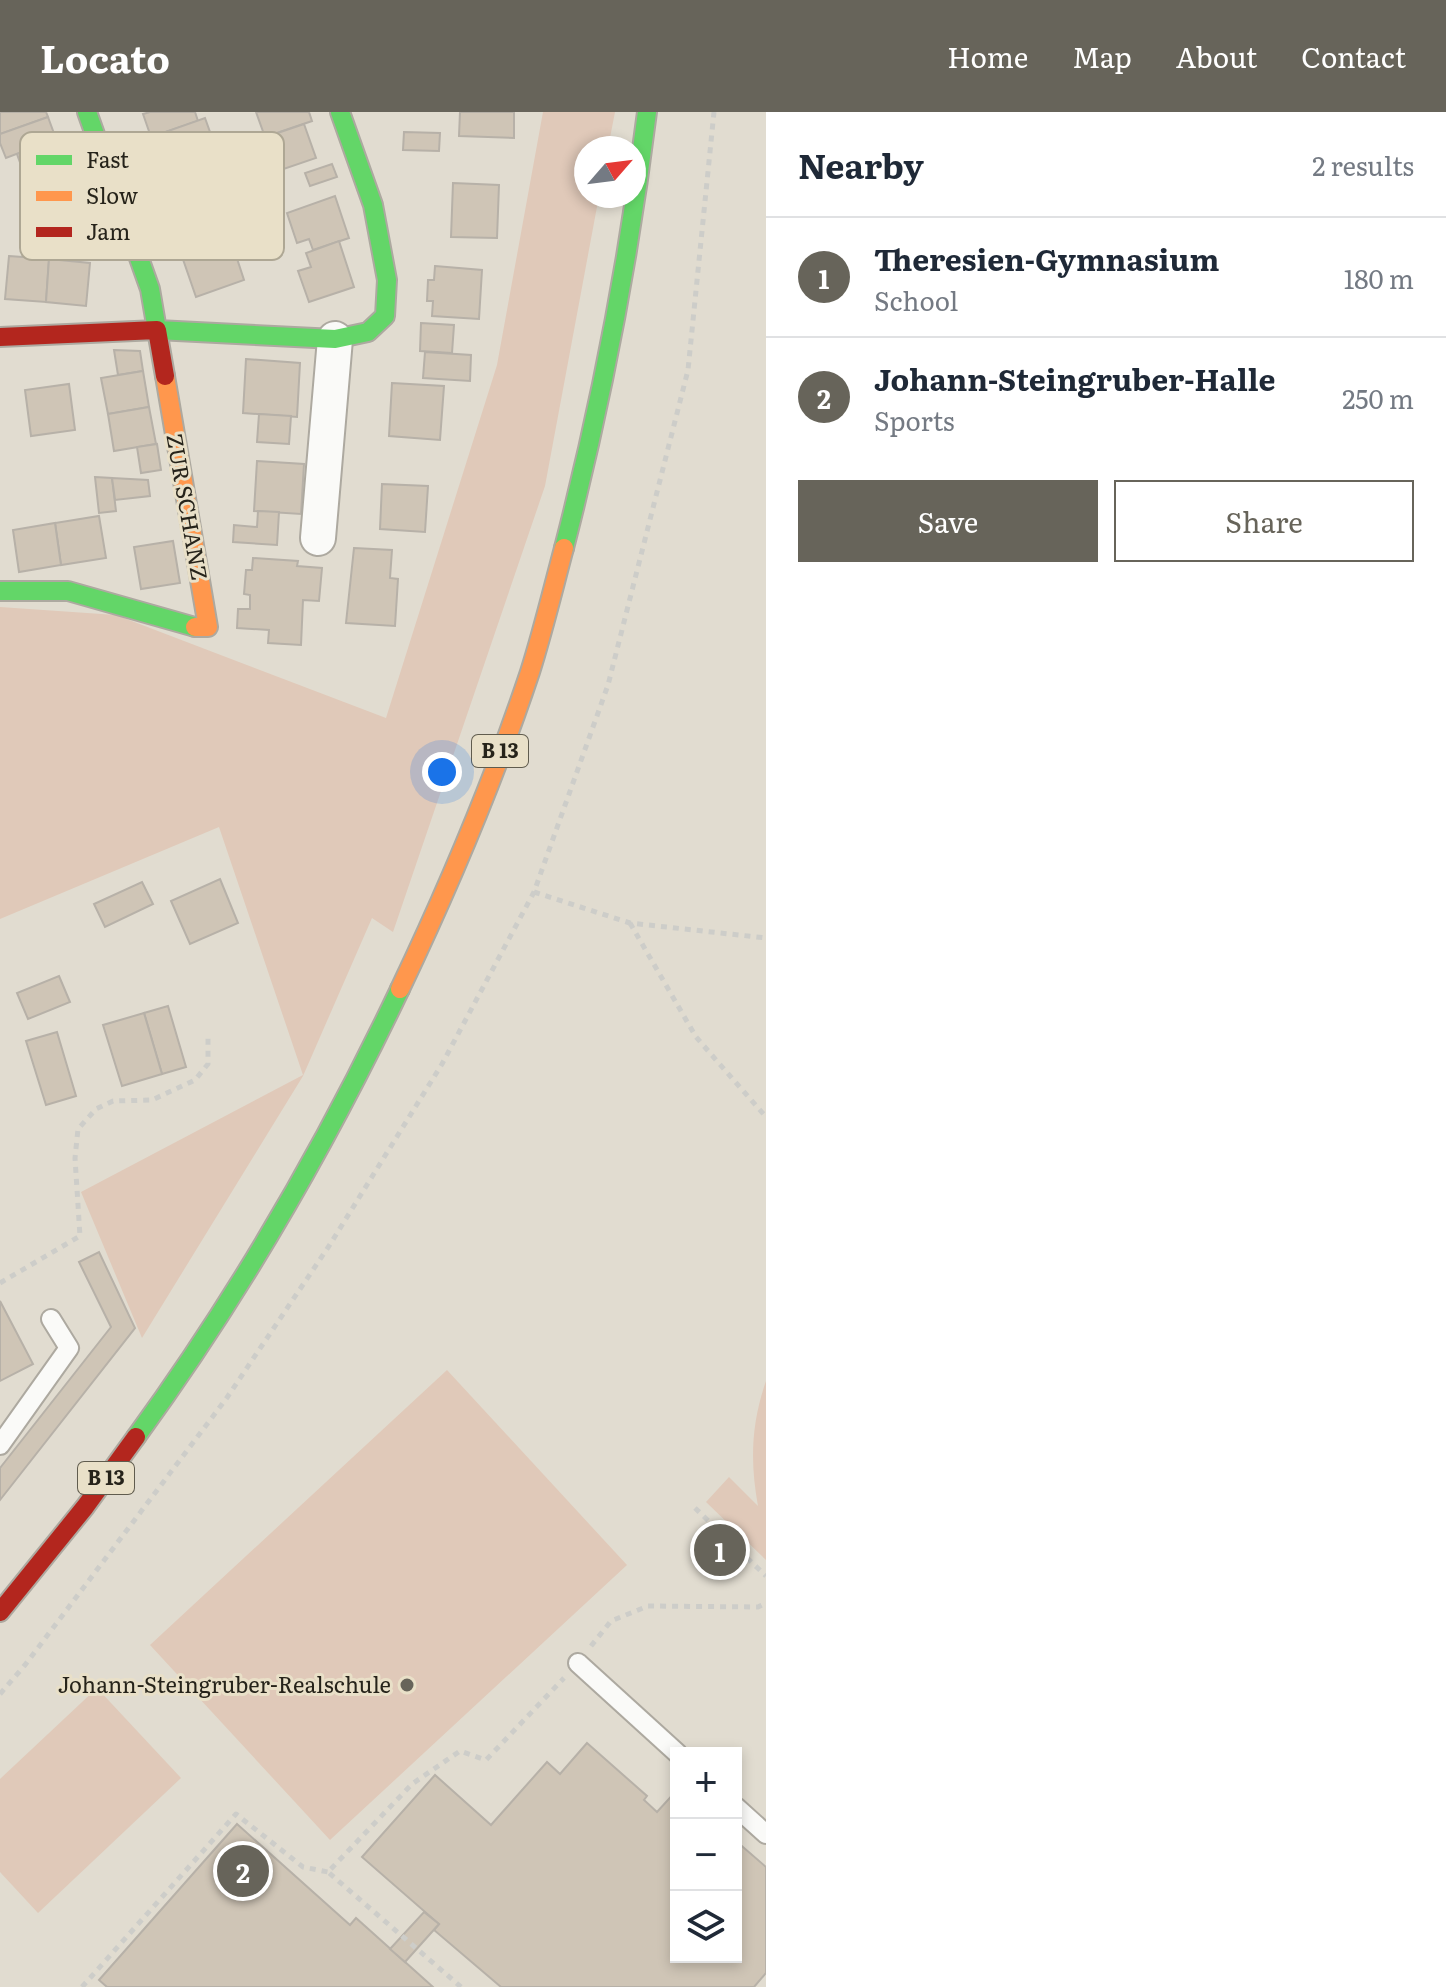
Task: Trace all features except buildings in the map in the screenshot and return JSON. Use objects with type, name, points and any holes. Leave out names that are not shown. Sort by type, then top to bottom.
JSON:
[{"type":"main road","points":[[87,112],[94,132]]},
{"type":"main road","points":[[0,337],[157,330],[335,339],[368,332],[385,316],[387,280],[373,205],[340,112]]},
{"type":"main road","name":"B 13","points":[[0,1612],[56,1547],[154,1412],[272,1232],[392,1010],[459,860],[530,672],[571,520],[609,359],[637,197],[647,112]]},
{"type":"main road","points":[[140,260],[150,289],[157,330]]},
{"type":"main road","name":"ZUR SCHANZ","points":[[0,591],[68,591],[193,627],[208,627],[157,330]]},
{"type":"street","points":[[318,538],[335,339]]},
{"type":"lane","points":[[0,1445],[69,1348],[51,1319]]},
{"type":"lane","points":[[578,1663],[670,1747]]},
{"type":"lane","points":[[742,1812],[766,1834]]},
{"type":"path","points":[[0,1694],[226,1399],[312,1271],[442,1064],[534,892],[608,685],[688,370],[714,112]]},
{"type":"path","points":[[534,892],[630,923],[766,938]]},
{"type":"path","points":[[630,923],[696,1037],[766,1117]]},
{"type":"path","points":[[0,1283],[80,1236],[75,1158],[78,1129],[96,1109],[113,1101],[152,1100],[195,1080],[208,1064],[208,1034]]},
{"type":"path","points":[[695,1508],[766,1576]]},
{"type":"path","points":[[328,1872],[412,1784],[460,1751],[486,1760],[578,1663],[611,1621],[648,1606],[758,1607],[766,1603]]},
{"type":"path","points":[[82,1987],[236,1814],[303,1867],[328,1872],[461,1987]]},
{"type":"shaded area","points":[[543,112],[615,112],[610,136],[574,136],[574,208],[597,208],[545,486],[393,932],[372,918],[303,1076],[142,1338],[81,1192],[303,1075],[219,827],[0,919],[0,607],[116,615],[386,718],[497,365]]},
{"type":"shaded area","points":[[447,1370],[627,1565],[330,1840],[150,1645]]},
{"type":"shaded area","points":[[766,1381],[766,1560],[706,1502],[729,1477],[758,1506],[753,1443],[757,1412]]},
{"type":"shaded area","points":[[97,1688],[181,1778],[38,1913],[0,1872],[0,1779]]},
{"type":"traffic: fast","points":[[87,112],[94,132]]},
{"type":"traffic: fast","points":[[140,260],[150,289],[157,330],[335,339],[368,332],[385,316],[387,280],[373,205],[340,112]]},
{"type":"traffic: fast","points":[[564,548],[613,331],[647,112]]},
{"type":"traffic: fast","points":[[0,591],[68,591],[195,627]]},
{"type":"traffic: fast","points":[[136,1437],[245,1275],[342,1105],[400,989]]},
{"type":"traffic: slow","points":[[165,376],[208,627],[195,627]]},
{"type":"traffic: slow","points":[[400,989],[453,872],[501,753],[535,657],[564,548]]},
{"type":"traffic: jam","points":[[0,337],[157,330],[165,376]]},
{"type":"traffic: jam","points":[[0,1612],[85,1507],[136,1437]]},
{"type":"place","name":"Theresien-Gymnasium","points":[[720,1550]]},
{"type":"place","name":"Johann-Steingruber-Realschule","points":[[407,1685]]},
{"type":"place","name":"Johann-Steingruber-Halle","points":[[243,1871]]}]
